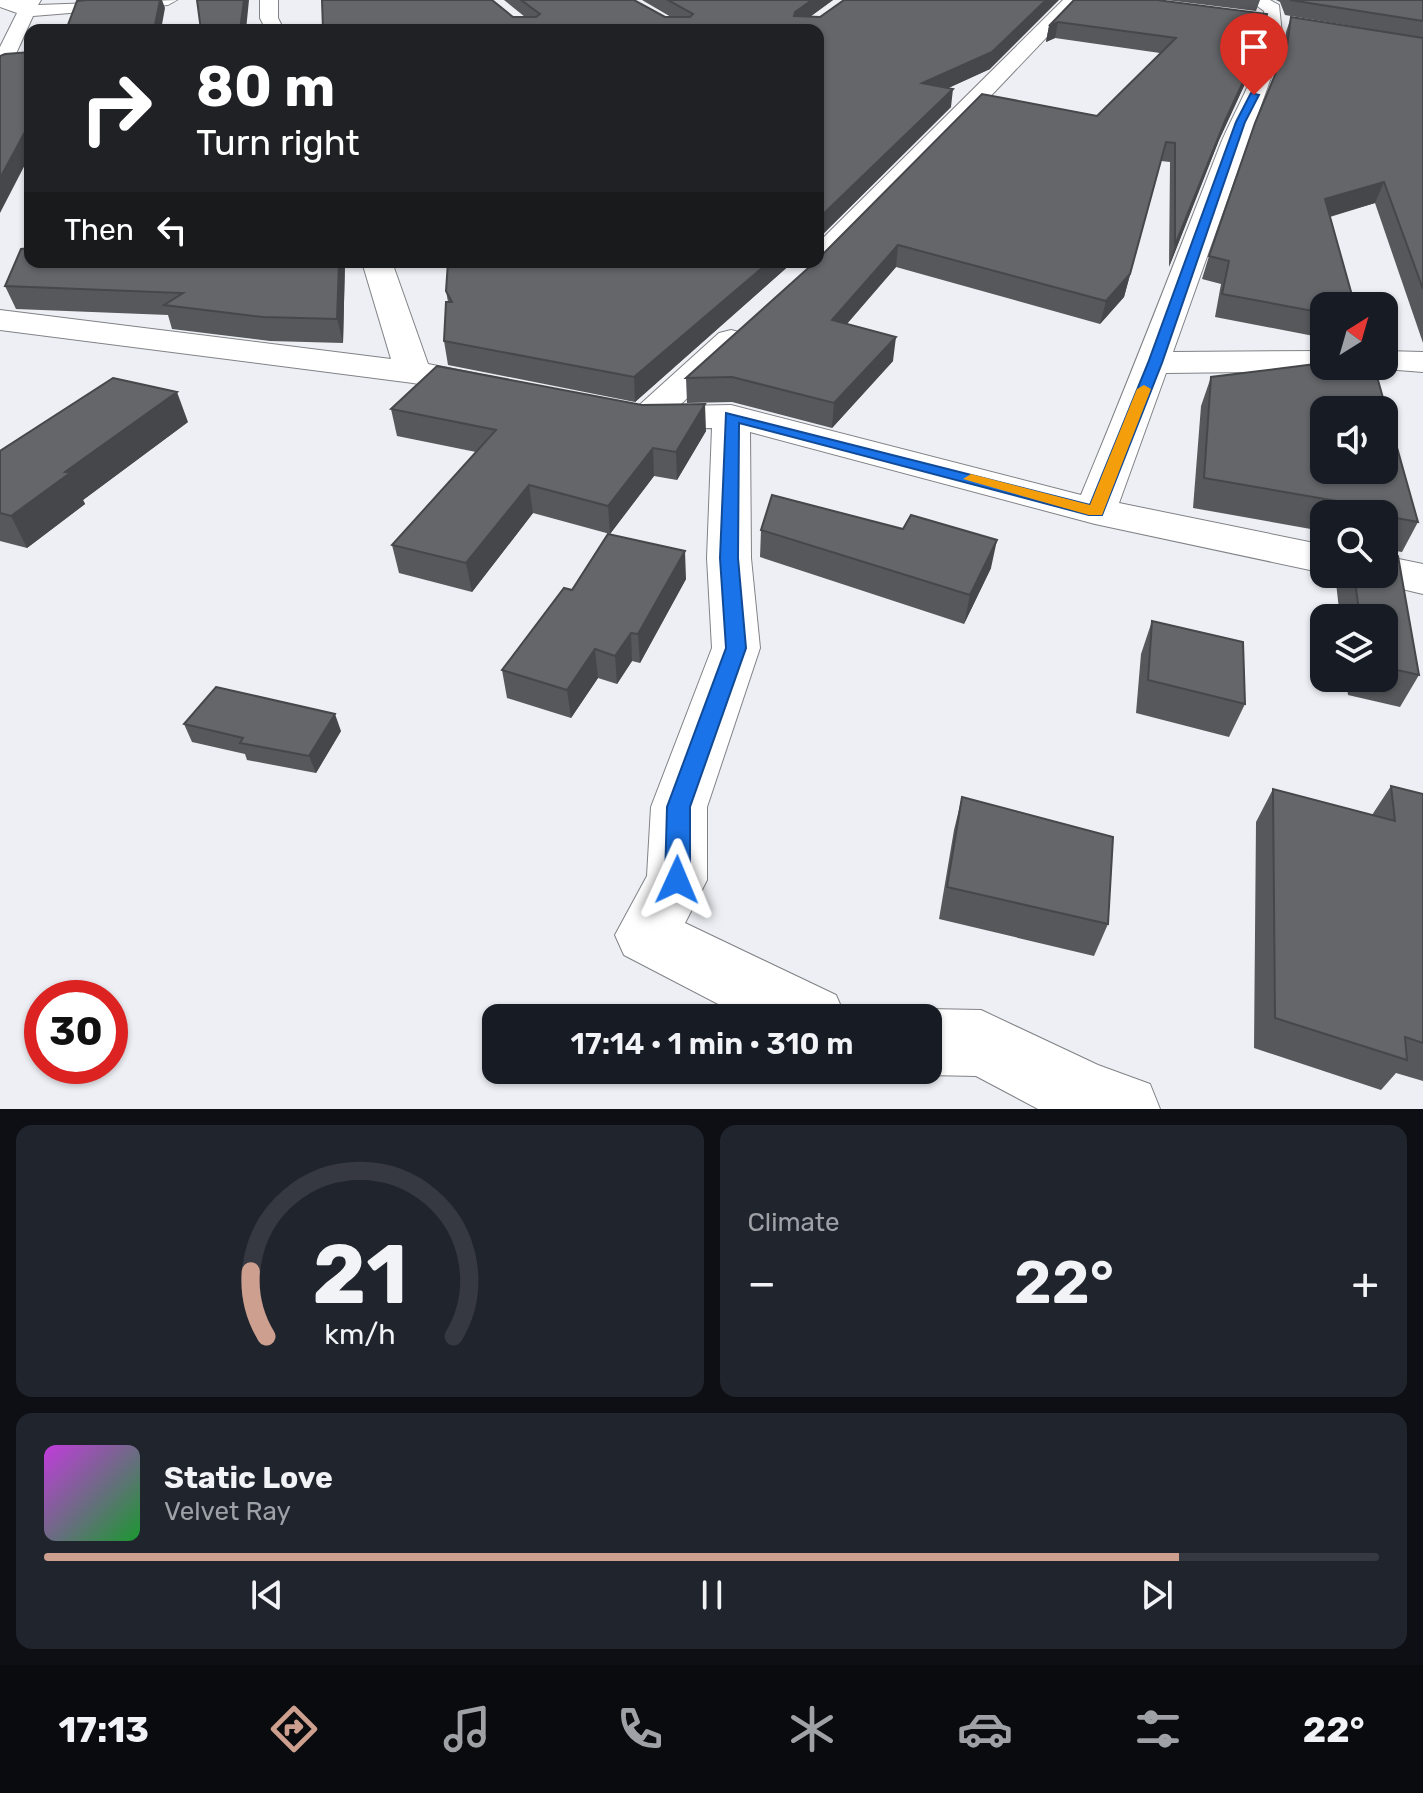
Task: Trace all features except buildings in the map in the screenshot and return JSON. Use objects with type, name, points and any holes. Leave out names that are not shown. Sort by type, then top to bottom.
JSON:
[{"type":"street","points":[[0,1],[31,5],[168,0]]},
{"type":"street","points":[[269,0],[272,24]]},
{"type":"street","points":[[824,251],[1073,0]]},
{"type":"street","points":[[0,67],[31,5]]},
{"type":"street","points":[[1095,511],[1155,363],[1240,122],[1268,68],[1267,16]]},
{"type":"street","points":[[379,268],[413,372]]},
{"type":"street","points":[[757,317],[629,415],[731,416],[1095,511],[1310,556]]},
{"type":"street","points":[[0,320],[413,372],[521,394]]},
{"type":"street","points":[[1155,363],[1310,361]]},
{"type":"street","points":[[1398,361],[1423,362]]},
{"type":"street","points":[[731,416],[729,558],[736,648],[679,807],[677,880],[646,935],[785,1004]]},
{"type":"street","points":[[1398,574],[1423,579]]},
{"type":"street","points":[[942,1042],[981,1043],[1087,1097],[1125,1109]]},
{"type":"slow traffic","points":[[971,479],[1095,511],[1144,389]]},
{"type":"route","points":[[677,880],[679,807],[736,648],[729,558],[731,416],[1095,511],[1155,363],[1240,122],[1254,95]]}]
